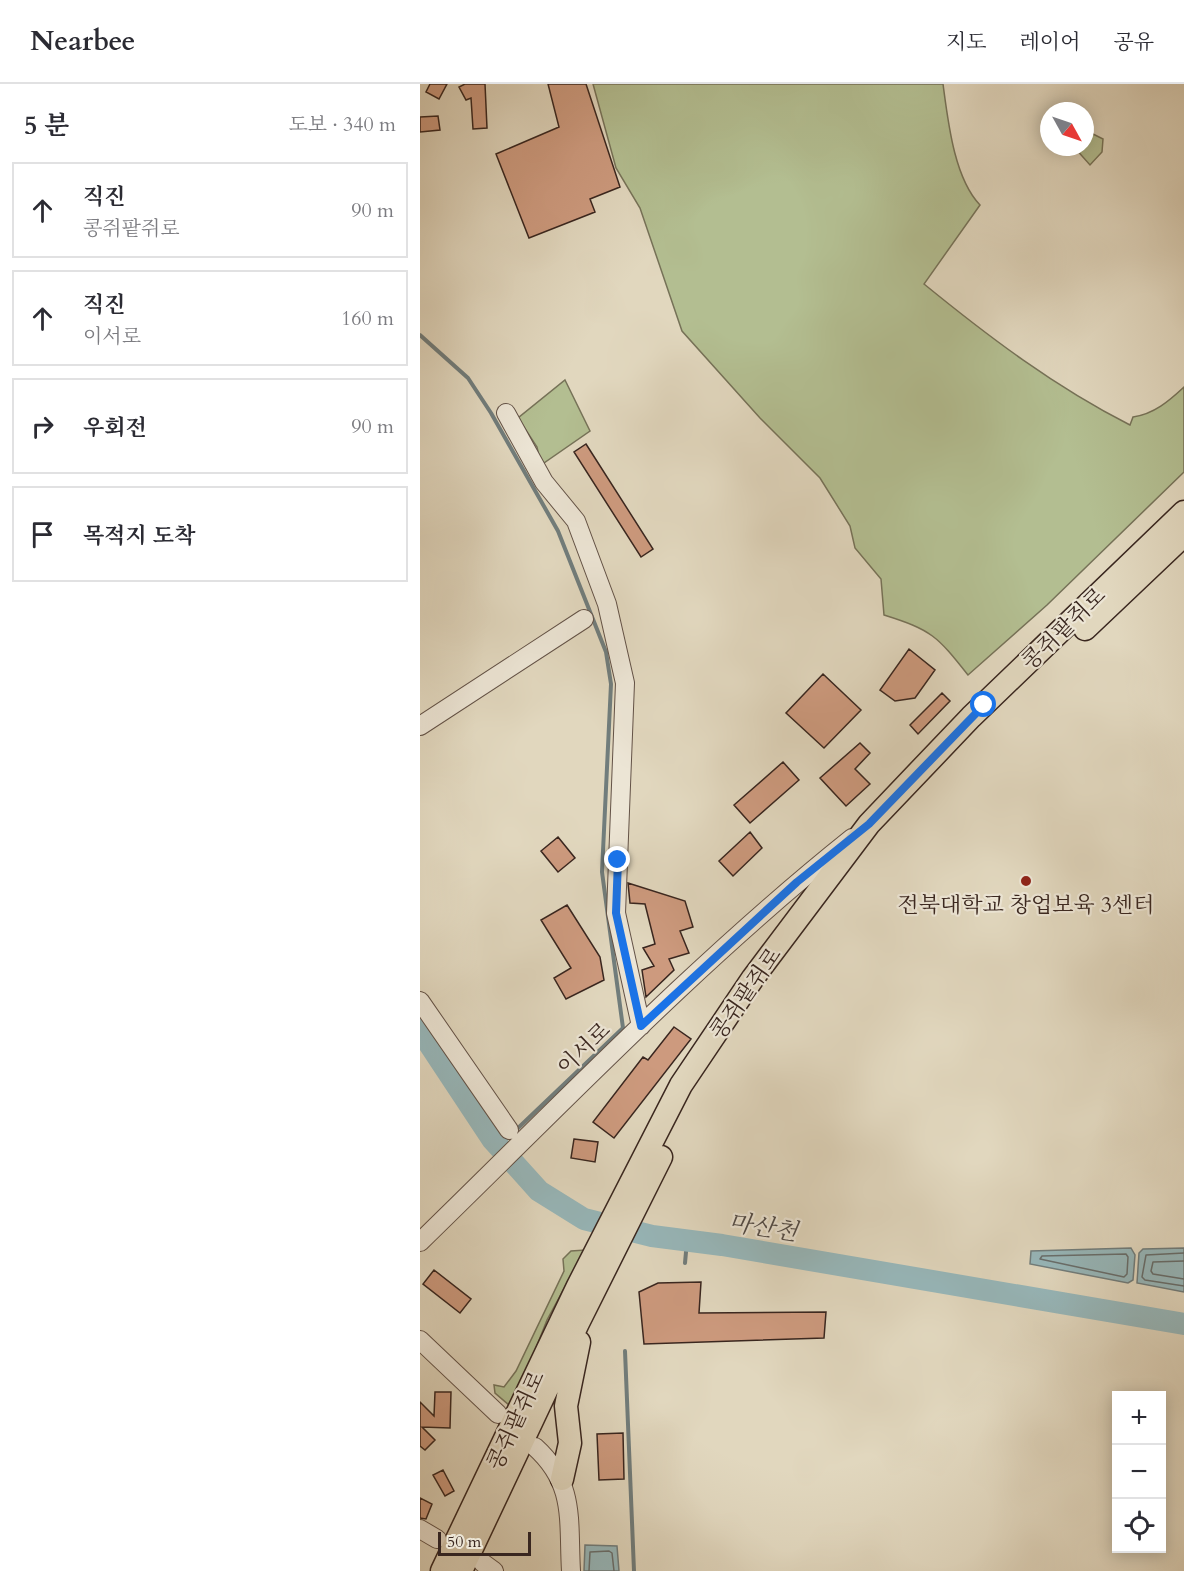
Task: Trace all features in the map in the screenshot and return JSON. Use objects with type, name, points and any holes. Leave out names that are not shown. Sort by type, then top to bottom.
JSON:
[{"type":"main road","name":"콩쥐팥쥐로","points":[[442,1571],[630,1201],[681,1085],[753,978],[869,824],[971,717],[1184,512]]},
{"type":"main road","name":"콩쥐팥쥐로","points":[[630,1201],[721,1050],[794,942],[879,835],[969,738],[1184,535]]},
{"type":"main road","name":"콩쥐팥쥐로","points":[[461,1571],[578,1323],[603,1254]]},
{"type":"main road","points":[[562,1479],[570,1443],[566,1406],[578,1348],[578,1323]]},
{"type":"street","points":[[506,413],[544,482],[576,521],[607,604],[625,683],[616,913],[641,1026]]},
{"type":"street","points":[[420,726],[584,619]]},
{"type":"street","name":"이서로","points":[[420,1242],[641,1026],[797,882],[869,824]]},
{"type":"street","points":[[420,1001],[509,1130]]},
{"type":"street","points":[[420,1340],[498,1414]]},
{"type":"street","points":[[535,1447],[549,1460],[562,1479],[567,1498],[571,1571]]},
{"type":"street","points":[[420,1529],[436,1539]]},
{"type":"green space","points":[[593,84],[943,84],[958,165],[971,194],[980,205],[924,284],[1049,378],[1130,425],[1133,417],[1154,410],[1184,387],[1184,472],[1047,605],[968,675],[949,651],[932,636],[913,625],[884,615],[881,579],[855,548],[850,526],[820,478],[760,418],[682,331],[640,208],[616,168]]},
{"type":"green space","points":[[1094,134],[1103,139],[1102,152],[1090,165],[1082,156],[1094,156]]},
{"type":"green space","points":[[565,380],[590,431],[541,465],[537,447],[518,418]]},
{"type":"green space","points":[[585,1250],[547,1320],[528,1368],[509,1405],[495,1393],[494,1385],[504,1387],[516,1371],[564,1271],[563,1259],[571,1251]]},
{"type":"water","points":[[1131,1248],[1135,1255],[1133,1280],[1128,1283],[1030,1264],[1031,1251]]},
{"type":"water","points":[[1184,1248],[1184,1292],[1137,1283],[1139,1253],[1143,1249]]},
{"type":"water","points":[[585,1545],[617,1546],[619,1571],[584,1571]]},
{"type":"building","points":[[430,84],[447,84],[439,99],[426,92]]},
{"type":"building","points":[[465,84],[485,84],[487,128],[473,129],[471,98],[466,100],[459,87]]},
{"type":"building","points":[[548,84],[586,84],[620,187],[590,199],[595,212],[529,238],[496,154],[559,127]]},
{"type":"building","points":[[438,116],[440,130],[420,132],[420,117]]},
{"type":"building","points":[[586,444],[653,549],[641,557],[574,452]]},
{"type":"building","points":[[909,649],[935,670],[915,698],[895,701],[880,690]]},
{"type":"building","points":[[823,674],[861,710],[824,748],[786,713]]},
{"type":"building","points":[[942,693],[950,701],[918,734],[910,725]]},
{"type":"building","points":[[860,743],[870,753],[855,769],[870,784],[846,806],[820,778]]},
{"type":"building","points":[[783,762],[799,780],[750,823],[734,805]]},
{"type":"building","points":[[750,832],[762,848],[733,876],[719,861]]},
{"type":"building","points":[[558,837],[575,858],[558,872],[541,851]]},
{"type":"building","points":[[628,883],[685,901],[693,927],[680,931],[689,953],[669,959],[674,970],[646,997],[642,970],[654,966],[643,948],[655,944],[645,904],[630,903]]},
{"type":"building","points":[[567,905],[600,957],[604,980],[566,999],[554,978],[571,968],[541,920]]},
{"type":"building","points":[[674,1027],[691,1039],[614,1138],[593,1122],[643,1057],[648,1060]]},
{"type":"building","points":[[574,1139],[598,1142],[595,1162],[571,1158]]},
{"type":"building","points":[[434,1270],[471,1299],[460,1313],[423,1284]]},
{"type":"building","points":[[701,1282],[699,1313],[826,1312],[824,1338],[644,1344],[639,1292],[658,1283]]},
{"type":"building","points":[[435,1392],[451,1392],[450,1428],[422,1427],[435,1440],[425,1450],[420,1446],[420,1402],[434,1416]]},
{"type":"building","points":[[623,1433],[624,1479],[599,1480],[597,1434]]},
{"type":"building","points":[[443,1470],[454,1491],[445,1496],[433,1475]]},
{"type":"building","points":[[420,1498],[432,1504],[426,1519],[420,1518]]},
{"type":"waterway","points":[[420,335],[468,378],[491,413],[558,531],[606,652],[611,684],[602,872],[623,1028],[516,1130]]},
{"type":"waterway","name":"마산천","points":[[420,1030],[492,1139],[539,1191],[584,1219],[652,1236],[722,1245],[1184,1324]]},
{"type":"waterway","points":[[499,1146],[510,1135]]},
{"type":"waterway","points":[[685,1263],[687,1241]]},
{"type":"waterway","points":[[625,1351],[634,1571]]},
{"type":"place","name":"전북대학교 창업보육 3센터","points":[[1026,881]]},
{"type":"route","points":[[618,860],[616,913],[641,1026],[797,882],[869,824],[984,705]]}]
